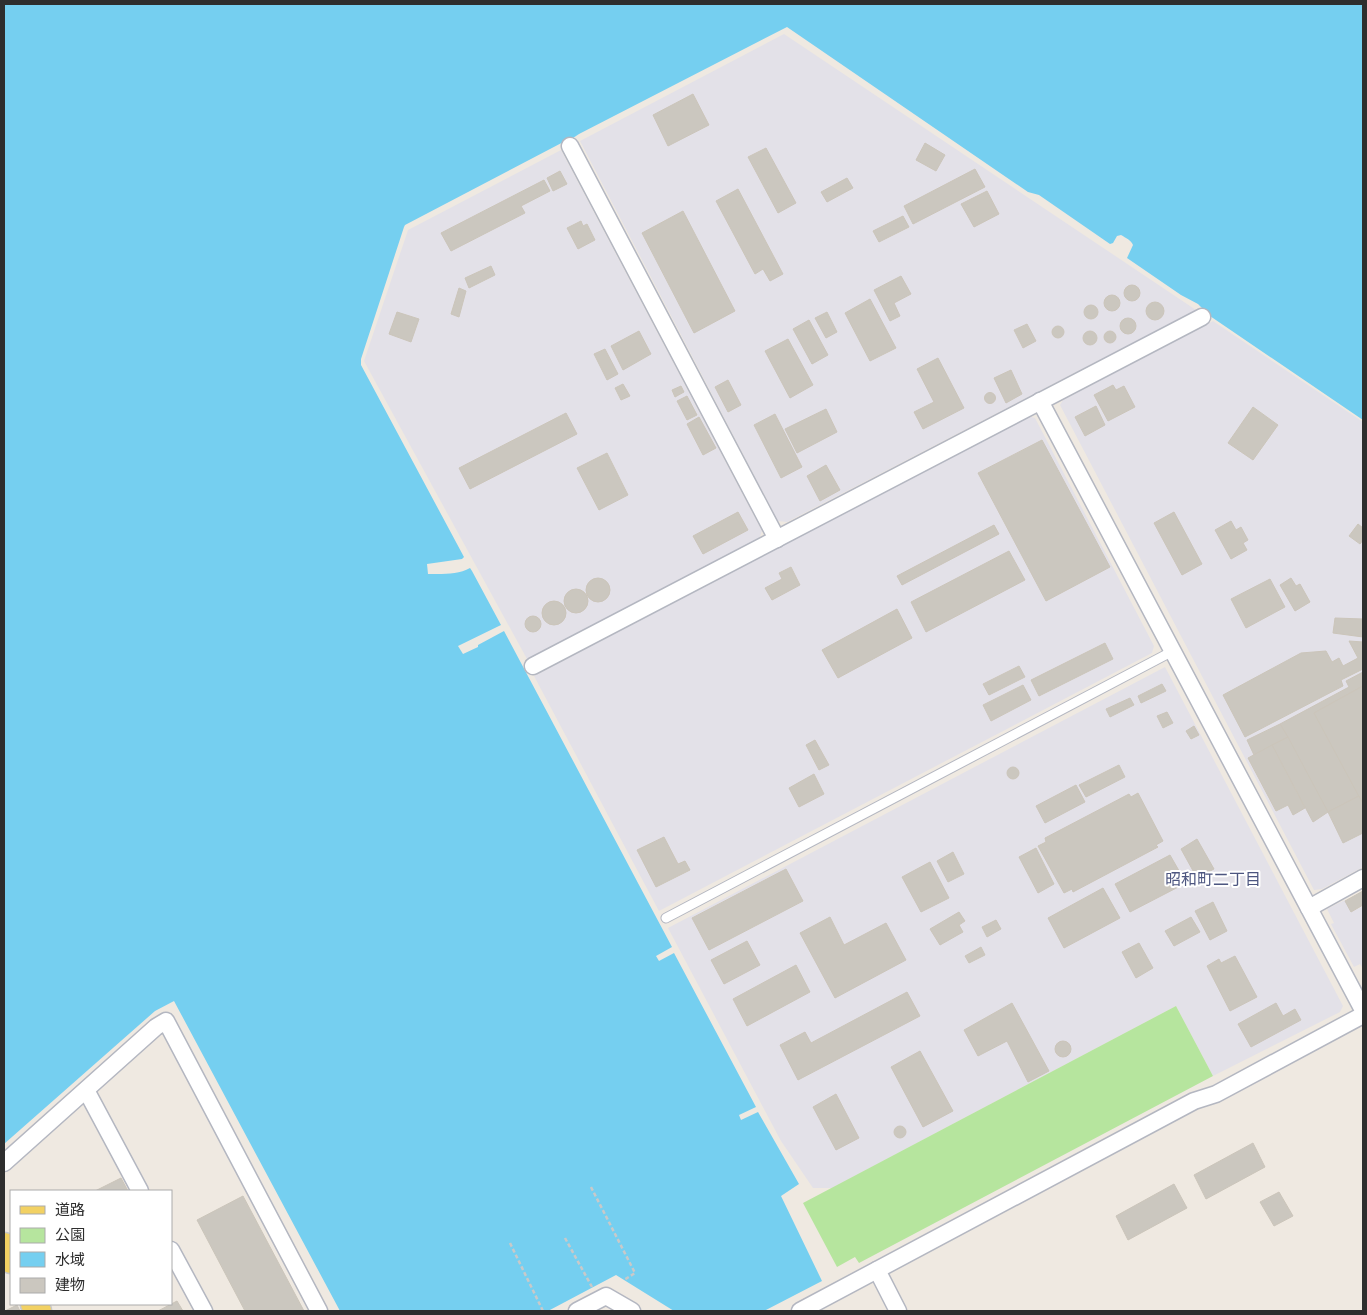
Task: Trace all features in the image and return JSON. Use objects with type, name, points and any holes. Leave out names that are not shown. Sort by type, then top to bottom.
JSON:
[{"type":"main road","points":[[4,1246],[10,1258]]},
{"type":"street","points":[[570,146],[777,539]]},
{"type":"street","points":[[533,666],[1202,317]]},
{"type":"street","points":[[1040,401],[1363,1010]]},
{"type":"street","points":[[1309,908],[1363,878]]},
{"type":"street","points":[[800,1311],[1194,1101],[1216,1094],[1363,1015]]},
{"type":"street","points":[[4,1163],[166,1021],[319,1311]]},
{"type":"street","points":[[86,1090],[139,1190]]},
{"type":"street","points":[[172,1252],[204,1311]]},
{"type":"street","points":[[877,1270],[898,1311]]},
{"type":"street","points":[[577,1311],[606,1296],[632,1311]]},
{"type":"lane","points":[[666,918],[1173,651]]},
{"type":"path","points":[[591,1187],[635,1273],[624,1280]]},
{"type":"path","points":[[565,1238],[592,1288]]},
{"type":"path","points":[[510,1243],[543,1311]]},
{"type":"shaded area","points":[[784,34],[1196,310],[787,522],[778,521],[580,141]]},
{"type":"shaded area","points":[[561,150],[762,531],[759,539],[527,659],[364,361],[408,230]]},
{"type":"shaded area","points":[[1213,321],[1363,422],[1363,867],[1322,889],[1314,890],[1060,405],[1063,400]]},
{"type":"shaded area","points":[[1028,416],[1035,418],[1154,646],[1152,653],[659,911],[534,676]]},
{"type":"shaded area","points":[[1165,667],[1343,1006],[1340,1012],[1213,1076],[1176,1006],[832,1188],[813,1188],[781,1141],[668,928]]},
{"type":"shaded area","points":[[1345,900],[1351,912],[1363,906],[1363,969],[1360,964],[1354,967],[1331,924],[1334,923],[1327,909]]},
{"type":"green space","points":[[1176,1006],[1213,1076],[859,1263],[855,1257],[837,1267],[803,1203]]},
{"type":"water","points":[[4,4],[1363,4],[1363,420],[1210,316],[1198,304],[1181,295],[1127,258],[1133,245],[1128,239],[1121,235],[1117,236],[1113,243],[1110,244],[1039,195],[1028,192],[787,27],[571,138],[404,227],[361,359],[361,365],[464,557],[462,559],[427,564],[428,574],[455,573],[470,568],[472,571],[501,625],[458,646],[463,654],[504,631],[672,947],[656,956],[659,961],[674,953],[756,1107],[739,1115],[741,1120],[758,1112],[799,1184],[781,1196],[822,1281],[764,1311],[674,1311],[616,1275],[548,1311],[340,1311],[174,1001],[155,1011],[4,1144]]},
{"type":"building","points":[[693,94],[709,125],[668,146],[653,115]]},
{"type":"building","points":[[925,143],[945,155],[936,171],[916,160]]},
{"type":"building","points":[[766,148],[796,203],[778,213],[748,157]]},
{"type":"building","points":[[975,169],[985,187],[913,224],[904,206]]},
{"type":"building","points":[[560,171],[567,184],[553,191],[547,178]]},
{"type":"building","points":[[847,178],[853,188],[827,202],[821,192]]},
{"type":"building","points":[[544,180],[550,191],[521,206],[525,213],[451,251],[441,233]]},
{"type":"building","points":[[738,189],[783,274],[770,281],[763,269],[755,274],[716,201]]},
{"type":"building","points":[[987,191],[999,214],[974,227],[961,204]]},
{"type":"building","points":[[683,211],[735,311],[694,333],[642,233]]},
{"type":"building","points":[[903,216],[909,227],[879,242],[873,231]]},
{"type":"building","points":[[581,221],[583,226],[587,224],[595,240],[578,249],[567,228]]},
{"type":"building","points":[[491,266],[495,275],[469,288],[465,278]]},
{"type":"building","points":[[901,276],[911,294],[894,303],[900,316],[890,321],[874,290]]},
{"type":"building","points":[[1132,285],[1138,287],[1140,293],[1138,299],[1132,301],[1126,299],[1124,293],[1126,287]]},
{"type":"building","points":[[459,288],[466,291],[459,317],[451,314]]},
{"type":"building","points":[[1112,295],[1120,303],[1112,311],[1104,303]]},
{"type":"building","points":[[870,299],[896,348],[870,361],[845,313]]},
{"type":"building","points":[[1155,302],[1163,307],[1164,311],[1159,319],[1155,320],[1147,315],[1146,311],[1151,303]]},
{"type":"building","points":[[1091,305],[1096,307],[1098,312],[1096,317],[1091,319],[1086,317],[1084,312],[1086,307]]},
{"type":"building","points":[[397,312],[419,319],[411,342],[389,334]]},
{"type":"building","points":[[827,312],[837,332],[826,338],[815,318]]},
{"type":"building","points":[[1128,318],[1134,320],[1136,326],[1134,332],[1128,334],[1122,332],[1120,326],[1122,320]]},
{"type":"building","points":[[809,320],[828,355],[812,364],[793,329]]},
{"type":"building","points":[[1027,324],[1036,341],[1023,348],[1014,330]]},
{"type":"building","points":[[1056,326],[1060,326],[1064,332],[1060,338],[1056,338],[1052,334],[1052,330]]},
{"type":"building","points":[[639,331],[651,354],[623,370],[611,346]]},
{"type":"building","points":[[1087,331],[1093,331],[1097,338],[1093,345],[1087,345],[1083,341],[1083,335]]},
{"type":"building","points":[[1108,331],[1112,331],[1116,337],[1112,343],[1108,343],[1104,339],[1104,335]]},
{"type":"building","points":[[788,339],[813,385],[790,398],[765,351]]},
{"type":"building","points":[[605,349],[618,374],[607,380],[594,354]]},
{"type":"building","points":[[938,358],[964,408],[923,429],[914,412],[934,402],[917,369]]},
{"type":"building","points":[[1011,370],[1022,394],[1006,403],[994,378]]},
{"type":"building","points":[[728,380],[741,405],[728,412],[715,387]]},
{"type":"building","points":[[623,384],[630,396],[621,400],[615,388]]},
{"type":"building","points":[[1113,385],[1116,390],[1124,386],[1135,407],[1108,421],[1094,395]]},
{"type":"building","points":[[681,386],[684,392],[675,397],[672,390]]},
{"type":"building","points":[[990,392],[996,398],[990,404],[984,398]]},
{"type":"building","points":[[687,396],[697,415],[687,420],[677,401]]},
{"type":"building","points":[[1096,406],[1105,425],[1085,436],[1075,417]]},
{"type":"building","points":[[1253,407],[1278,425],[1253,460],[1228,443]]},
{"type":"building","points":[[826,409],[837,432],[797,453],[785,429]]},
{"type":"building","points":[[566,413],[577,434],[470,489],[459,468]]},
{"type":"building","points":[[775,414],[802,467],[781,478],[754,425]]},
{"type":"building","points":[[699,417],[716,448],[703,455],[687,424]]},
{"type":"building","points":[[1042,440],[1110,567],[1046,601],[978,473]]},
{"type":"building","points":[[607,453],[628,495],[599,510],[577,468]]},
{"type":"building","points":[[826,465],[840,490],[820,501],[807,476]]},
{"type":"building","points":[[738,512],[748,530],[703,554],[693,536]]},
{"type":"building","points":[[1174,512],[1202,564],[1182,575],[1154,523]]},
{"type":"building","points":[[1231,521],[1236,530],[1241,527],[1248,540],[1243,543],[1247,550],[1231,559],[1215,530]]},
{"type":"building","points":[[1358,524],[1363,528],[1363,540],[1360,544],[1349,536]]},
{"type":"building","points":[[994,525],[999,534],[902,585],[897,576]]},
{"type":"building","points":[[1009,551],[1025,580],[926,632],[911,602]]},
{"type":"building","points":[[791,567],[800,585],[772,600],[765,588],[782,579],[779,573]]},
{"type":"building","points":[[598,578],[606,582],[610,590],[606,598],[598,602],[590,598],[586,590],[590,582]]},
{"type":"building","points":[[1291,578],[1296,586],[1300,584],[1310,602],[1295,611],[1280,585]]},
{"type":"building","points":[[1270,579],[1285,607],[1246,628],[1231,599]]},
{"type":"building","points":[[576,589],[584,593],[588,601],[584,609],[576,613],[568,609],[564,601],[568,593]]},
{"type":"building","points":[[554,601],[562,605],[566,613],[562,621],[554,625],[546,621],[542,613],[546,605]]},
{"type":"building","points":[[897,609],[912,638],[838,678],[822,650]]},
{"type":"building","points":[[530,616],[536,616],[541,621],[539,630],[530,632],[525,627],[525,621]]},
{"type":"building","points":[[1335,618],[1363,619],[1363,637],[1333,633]]},
{"type":"building","points":[[1349,641],[1363,642],[1363,669],[1341,680],[1343,686],[1245,737],[1223,695],[1301,653],[1326,651],[1332,662],[1339,658],[1343,666],[1358,658]]},
{"type":"building","points":[[1105,643],[1113,659],[1039,696],[1031,680]]},
{"type":"building","points":[[1019,666],[1025,677],[989,695],[983,684]]},
{"type":"building","points":[[1363,672],[1363,686],[1314,713],[1359,796],[1328,812],[1280,724],[1349,687],[1346,681]]},
{"type":"building","points":[[1162,684],[1166,691],[1141,703],[1138,696]]},
{"type":"building","points":[[1023,685],[1031,700],[991,721],[983,705]]},
{"type":"building","points":[[1363,686],[1363,804],[1314,713]]},
{"type":"building","points":[[1130,698],[1134,705],[1110,717],[1106,709]]},
{"type":"building","points":[[1167,712],[1173,723],[1163,728],[1157,716]]},
{"type":"building","points":[[1280,724],[1288,737],[1254,755],[1247,740]]},
{"type":"building","points":[[1194,726],[1199,735],[1191,739],[1186,731]]},
{"type":"building","points":[[1288,737],[1328,812],[1313,822],[1272,745]]},
{"type":"building","points":[[815,740],[829,765],[819,770],[806,745]]},
{"type":"building","points":[[1272,745],[1305,808],[1293,815],[1288,805],[1276,811],[1248,758]]},
{"type":"building","points":[[1119,765],[1125,777],[1086,797],[1079,785]]},
{"type":"building","points":[[1011,767],[1015,767],[1019,773],[1015,779],[1011,779],[1007,775],[1007,771]]},
{"type":"building","points":[[814,774],[824,794],[799,807],[789,788]]},
{"type":"building","points":[[1076,785],[1085,802],[1045,823],[1036,806]]},
{"type":"building","points":[[1138,793],[1163,841],[1156,845],[1158,847],[1073,892],[1072,889],[1064,893],[1038,846],[1046,842],[1045,838],[1129,794],[1131,797]]},
{"type":"building","points":[[1359,796],[1363,804],[1363,833],[1343,843],[1328,812]]},
{"type":"building","points":[[664,837],[678,864],[685,861],[690,870],[656,887],[637,850]]},
{"type":"building","points":[[1197,839],[1214,869],[1197,878],[1181,849]]},
{"type":"building","points":[[1036,848],[1054,884],[1038,893],[1019,857]]},
{"type":"building","points":[[953,852],[964,874],[948,882],[937,861]]},
{"type":"building","points":[[1170,855],[1186,883],[1130,912],[1115,884]]},
{"type":"building","points":[[930,862],[949,898],[921,912],[902,877]]},
{"type":"building","points":[[786,869],[803,901],[709,950],[692,918]]},
{"type":"building","points":[[1103,888],[1120,918],[1064,948],[1048,918]]},
{"type":"building","points":[[1363,891],[1363,905],[1351,912],[1345,901]]},
{"type":"building","points":[[1213,902],[1227,931],[1210,940],[1195,911]]},
{"type":"building","points":[[959,912],[965,921],[959,925],[963,932],[940,945],[930,929]]},
{"type":"building","points":[[830,917],[844,945],[886,923],[906,960],[835,998],[800,933]]},
{"type":"building","points":[[1191,917],[1200,932],[1174,946],[1165,931]]},
{"type":"building","points":[[996,920],[1001,929],[987,937],[982,927]]},
{"type":"building","points":[[747,941],[760,965],[724,984],[711,960]]},
{"type":"building","points":[[1139,943],[1153,968],[1136,978],[1122,952]]},
{"type":"building","points":[[981,947],[985,955],[969,963],[965,956]]},
{"type":"building","points":[[1235,956],[1257,997],[1230,1011],[1207,966],[1219,959],[1221,963]]},
{"type":"building","points":[[796,965],[810,992],[747,1026],[733,999]]},
{"type":"building","points":[[907,992],[920,1016],[798,1080],[780,1045],[805,1032],[811,1043]]},
{"type":"building","points":[[1012,1003],[1049,1071],[1028,1082],[1007,1041],[978,1056],[964,1030]]},
{"type":"building","points":[[1276,1003],[1283,1016],[1295,1009],[1301,1020],[1251,1047],[1238,1024]]},
{"type":"building","points":[[1060,1041],[1066,1041],[1071,1046],[1069,1055],[1060,1057],[1055,1052],[1055,1046]]},
{"type":"building","points":[[920,1051],[953,1111],[923,1127],[891,1067]]},
{"type":"building","points":[[836,1094],[859,1138],[836,1150],[813,1107]]},
{"type":"building","points":[[902,1126],[905,1127],[905,1137],[898,1138],[895,1137],[894,1130],[895,1127]]},
{"type":"building","points":[[1253,1143],[1265,1167],[1206,1199],[1194,1175]]},
{"type":"building","points":[[121,1178],[127,1190],[97,1190]]},
{"type":"building","points":[[1174,1184],[1187,1208],[1128,1240],[1116,1216]]},
{"type":"building","points":[[1279,1192],[1293,1216],[1274,1226],[1260,1202]]},
{"type":"building","points":[[243,1196],[304,1311],[245,1311],[197,1220]]},
{"type":"building","points":[[177,1301],[183,1311],[158,1311],[172,1305]]},
{"type":"building","points":[[17,1305],[20,1311],[5,1311]]},
{"type":"district","name":"昭和町二丁目","points":[[1213,879]]}]
